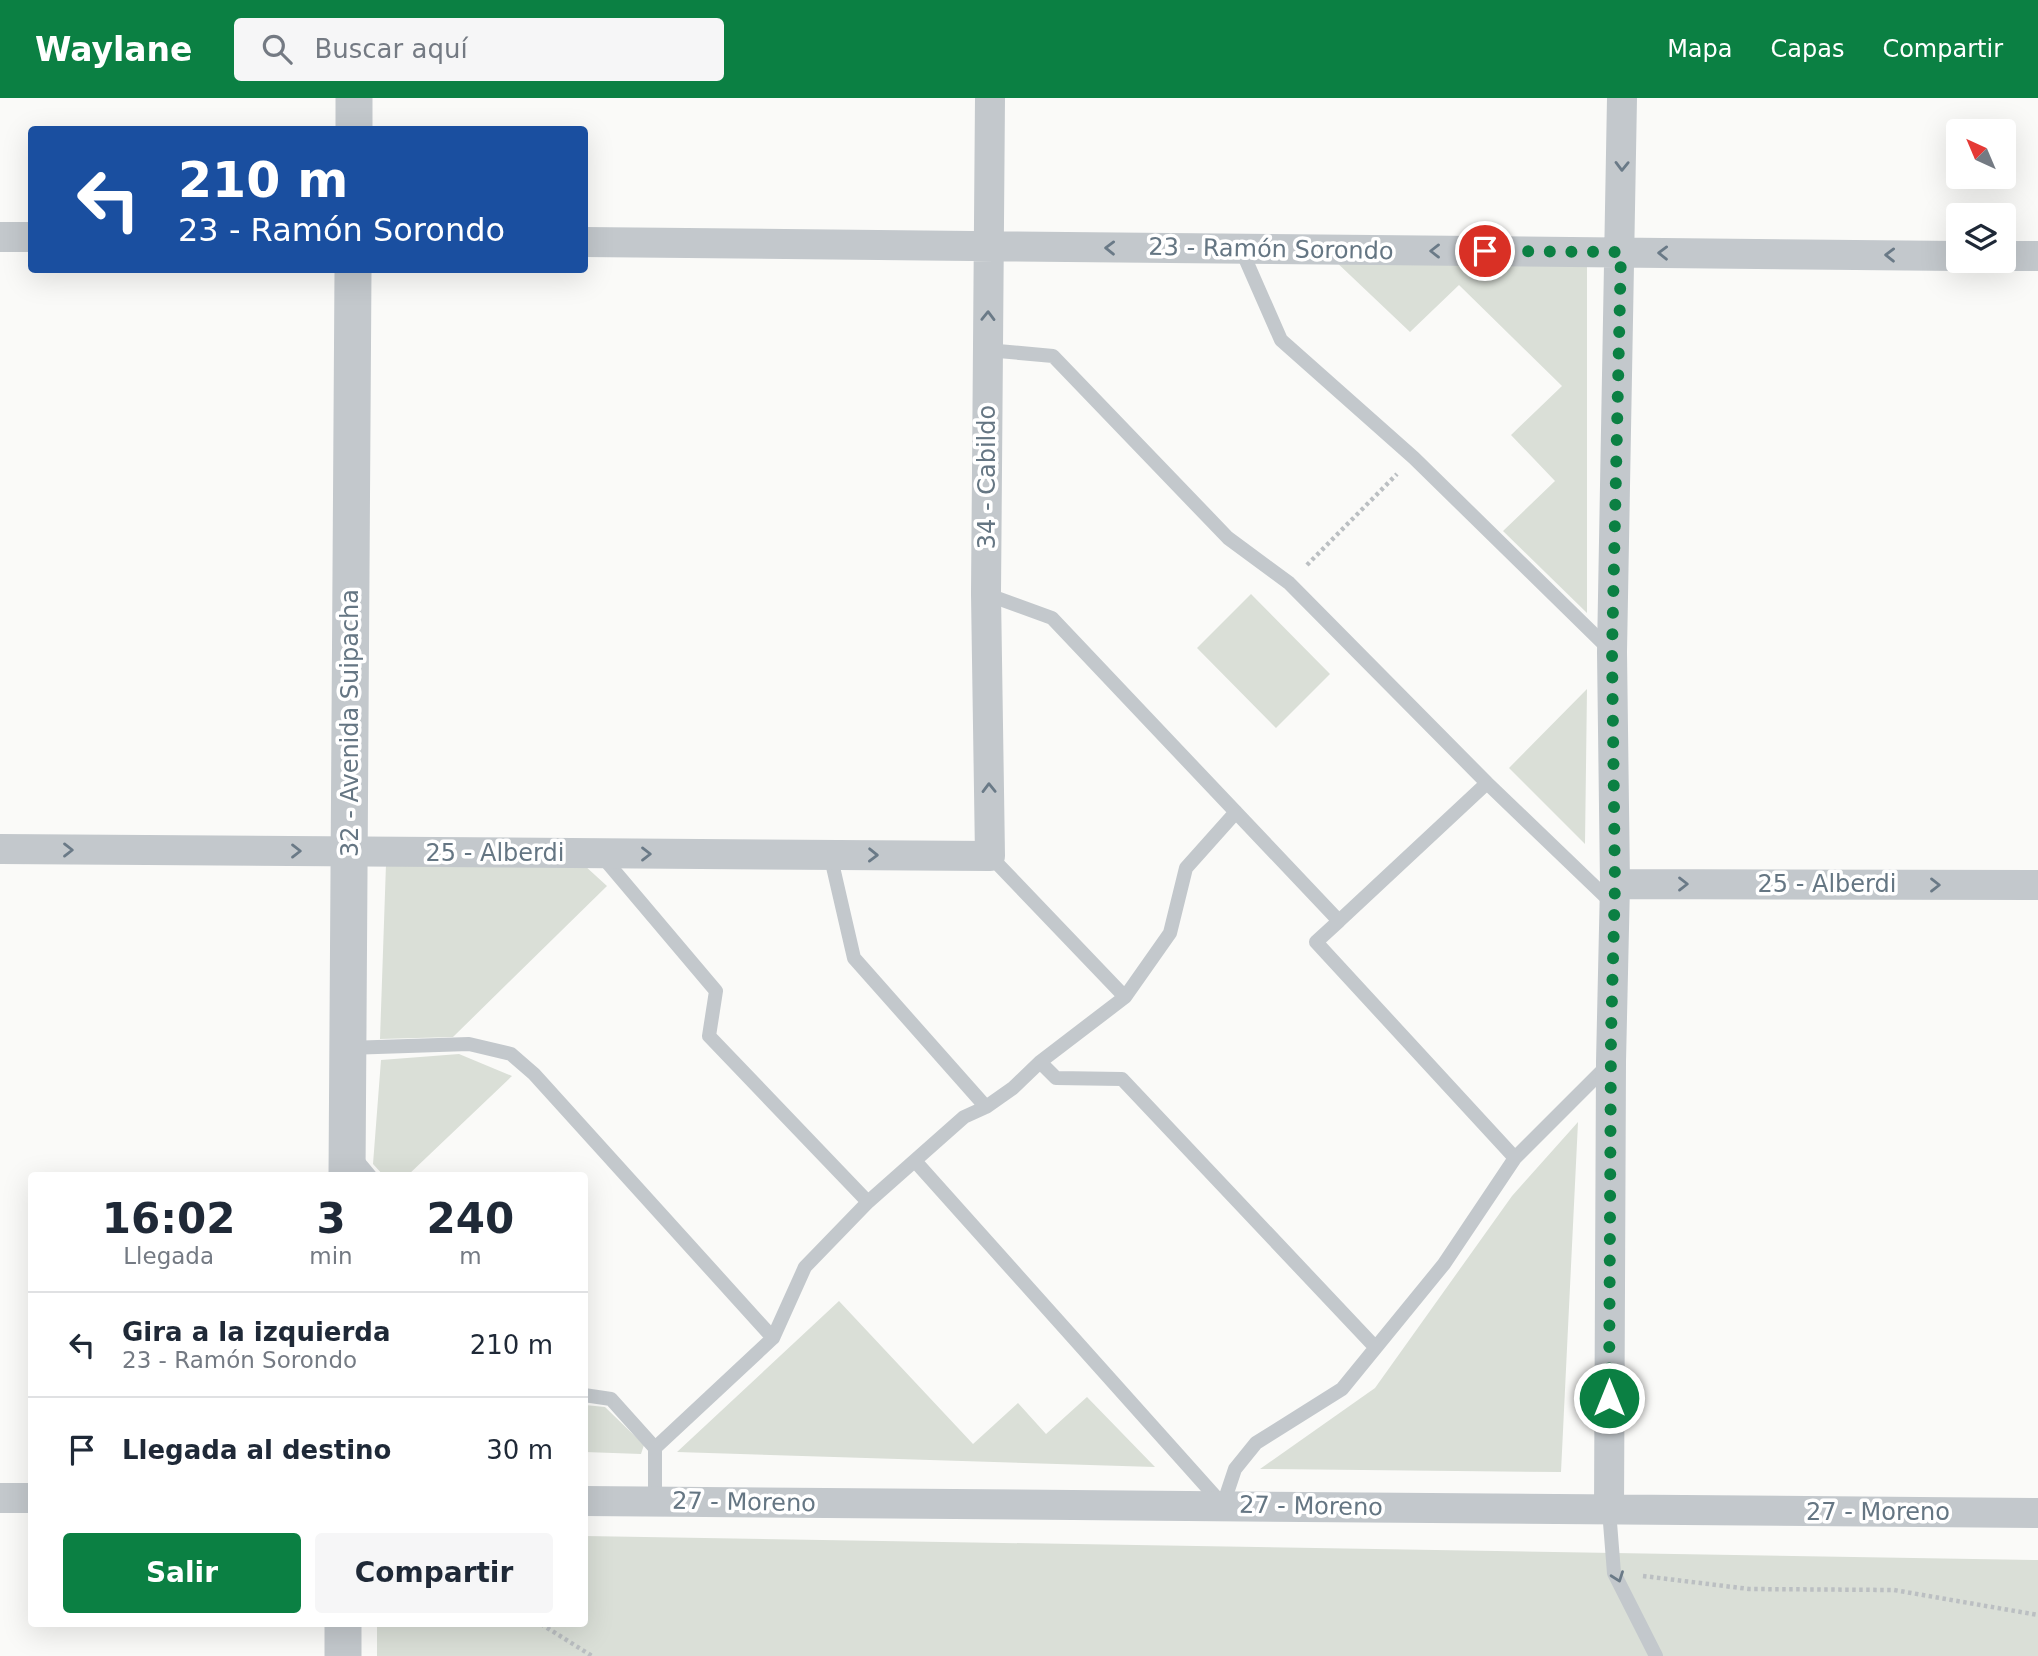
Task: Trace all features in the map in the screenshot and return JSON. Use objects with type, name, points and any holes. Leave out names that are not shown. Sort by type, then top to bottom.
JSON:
[{"type":"street","points":[[354,98],[354,126]]},
{"type":"street","name":"34 - Cabildo","points":[[990,98],[986,594],[990,856]]},
{"type":"street","points":[[1609,1510],[1614,894],[1612,652],[1622,98]]},
{"type":"street","points":[[0,237],[28,237]]},
{"type":"street","name":"23 - Ramón Sorondo","points":[[588,242],[1946,256]]},
{"type":"street","points":[[2016,256],[2038,256]]},
{"type":"street","name":"32 - Avenida Suipacha","points":[[353,273],[347,1048],[354,1167]]},
{"type":"street","name":"25 - Alberdi","points":[[0,849],[990,856]]},
{"type":"street","name":"25 - Alberdi","points":[[1614,894],[2038,885]]},
{"type":"street","points":[[0,1498],[28,1499]]},
{"type":"street","name":"27 - Moreno","points":[[588,1501],[2038,1513]]},
{"type":"street","points":[[343,1627],[343,1656]]},
{"type":"lane","points":[[1241,249],[1281,340],[1414,458],[1612,652]]},
{"type":"lane","points":[[988,350],[1053,356],[1228,538],[1289,583],[1487,783],[1614,894]]},
{"type":"lane","points":[[986,594],[1052,618],[1339,921]]},
{"type":"lane","points":[[1487,783],[1316,942],[1515,1158]]},
{"type":"lane","points":[[655,1448],[773,1338],[805,1266],[868,1202],[964,1117],[986,1107],[1013,1088],[1040,1062],[1125,997],[1170,933],[1186,868],[1236,812]]},
{"type":"lane","points":[[600,854],[716,991],[709,1036],[868,1202]]},
{"type":"lane","points":[[830,854],[854,958],[986,1107]]},
{"type":"lane","points":[[990,856],[1125,997]]},
{"type":"lane","points":[[347,1048],[468,1044],[511,1054],[534,1074],[773,1338]]},
{"type":"lane","points":[[1040,1062],[1056,1079],[1122,1079],[1375,1347]]},
{"type":"lane","points":[[915,1161],[1223,1505],[1235,1469],[1256,1443],[1342,1389],[1444,1264],[1515,1158],[1611,1062]]},
{"type":"lane","points":[[588,1396],[611,1399],[655,1448],[655,1501]]},
{"type":"lane","points":[[1609,1510],[1614,1573],[1656,1656]]},
{"type":"path","points":[[1289,583],[1414,458]]},
{"type":"path","points":[[1614,1573],[1749,1589],[1894,1590],[2038,1615]]},
{"type":"path","points":[[546,1627],[592,1656]]},
{"type":"shaded area","points":[[1332,258],[1587,262],[1587,613],[1503,531],[1555,481],[1511,435],[1562,386],[1459,285],[1410,332]]},
{"type":"shaded area","points":[[1251,594],[1330,674],[1276,728],[1197,648]]},
{"type":"shaded area","points":[[1587,689],[1585,844],[1509,768]]},
{"type":"shaded area","points":[[386,864],[584,865],[607,886],[453,1037],[380,1039]]},
{"type":"shaded area","points":[[459,1054],[512,1076],[411,1172],[380,1172],[373,1164],[381,1060]]},
{"type":"shaded area","points":[[1578,1122],[1561,1472],[1260,1469],[1375,1388],[1512,1196]]},
{"type":"shaded area","points":[[839,1301],[973,1444],[1018,1403],[1046,1434],[1087,1397],[1155,1467],[677,1452]]},
{"type":"shaded area","points":[[588,1405],[605,1407],[644,1445],[641,1454],[588,1452]]},
{"type":"shaded area","points":[[588,1536],[2038,1560],[2038,1656],[377,1656],[377,1627],[588,1627]]},
{"type":"route","points":[[1485,251],[1621,252],[1612,652],[1615,884],[1611,1036],[1609,1398]]}]
